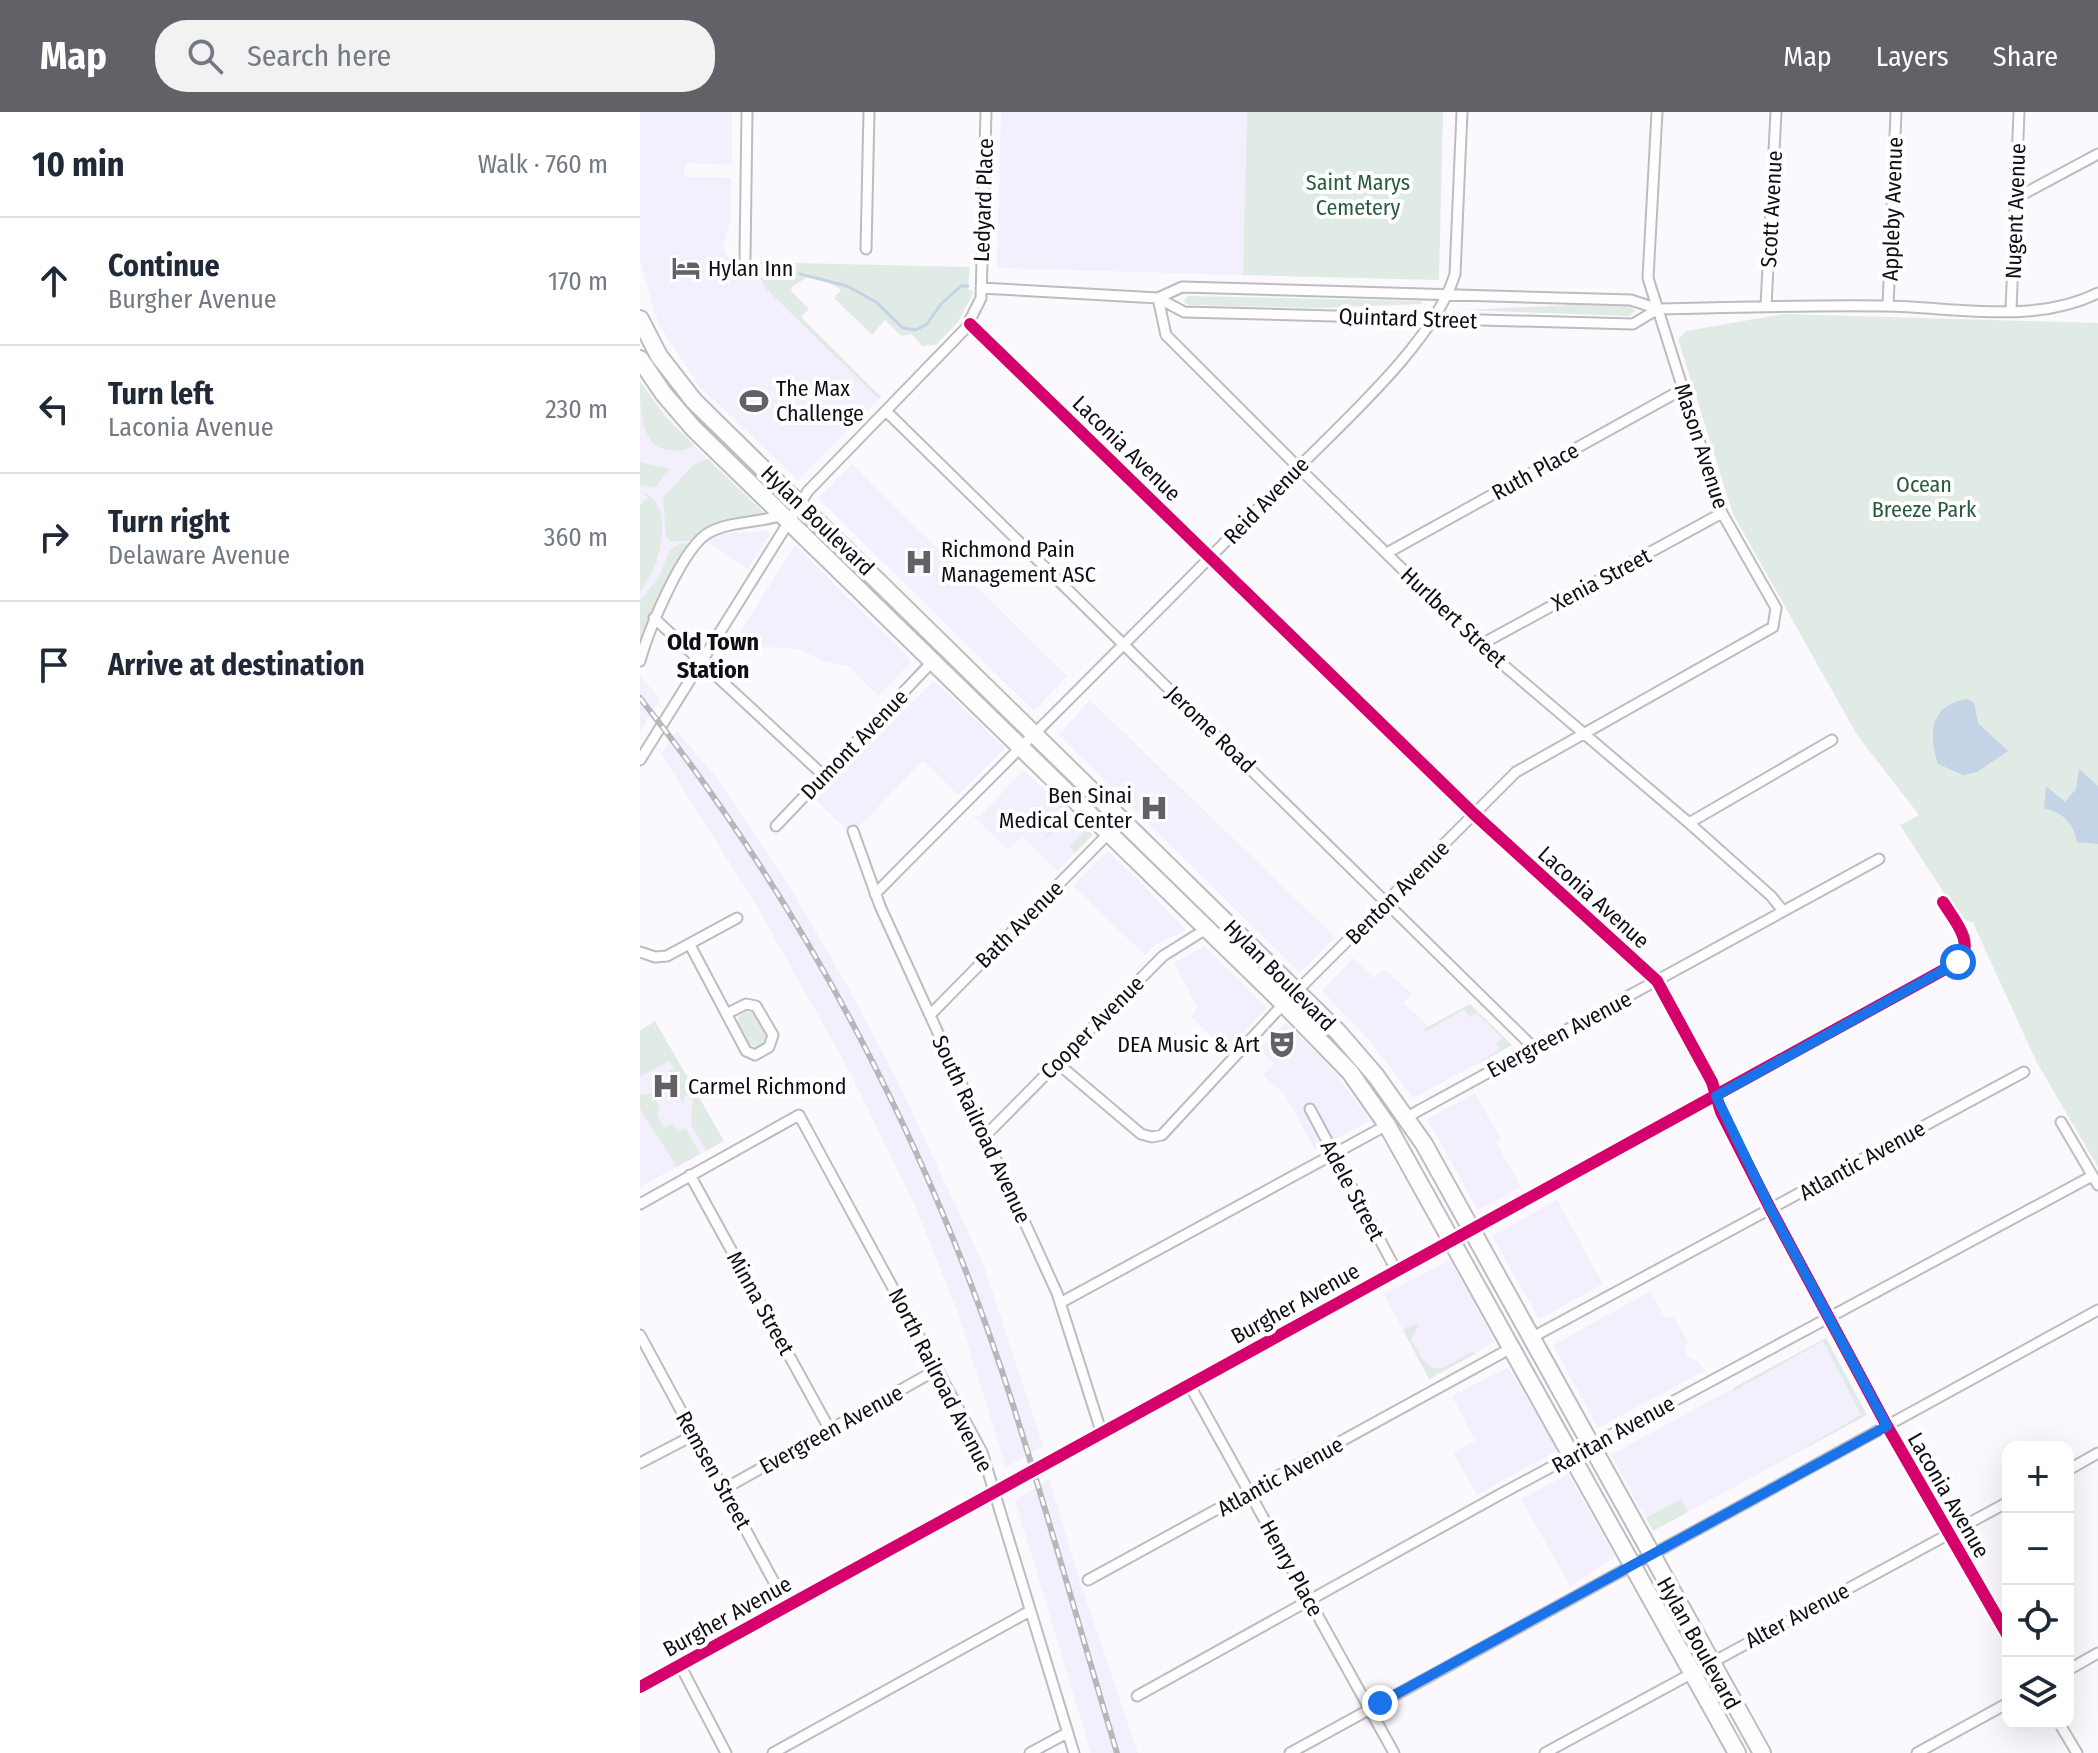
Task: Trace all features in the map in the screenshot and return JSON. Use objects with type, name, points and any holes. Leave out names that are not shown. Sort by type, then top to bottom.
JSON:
[{"type":"main road","name":"Hylan Boulevard","points":[[640,319],[659,356],[686,392],[1352,1047],[1407,1117],[1762,1753]]},
{"type":"main road","name":"Hylan Boulevard","points":[[640,359],[683,417],[1350,1072],[1387,1125],[1452,1239],[1737,1753]]},
{"type":"street","points":[[745,258],[747,112]]},
{"type":"street","points":[[866,249],[869,112]]},
{"type":"street","name":"Ledyard Place","points":[[981,288],[986,112]]},
{"type":"street","name":"Reid Avenue","points":[[875,894],[1211,557],[1421,339],[1437,318],[1449,296],[1455,274],[1462,112]]},
{"type":"street","name":"Mason Avenue","points":[[1657,112],[1648,278],[1722,513],[1776,608],[1777,621]]},
{"type":"street","name":"Scott Avenue","points":[[1766,306],[1776,112]]},
{"type":"street","name":"Appleby Avenue","points":[[1888,306],[1896,112]]},
{"type":"street","name":"Nugent Avenue","points":[[2011,310],[2019,112]]},
{"type":"street","points":[[2016,198],[2098,154]]},
{"type":"street","name":"Quintard Street","points":[[1158,298],[1182,287],[1631,300],[1658,309],[1888,306],[2011,310],[2054,309],[2098,293]]},
{"type":"street","points":[[640,760],[786,519],[970,324],[979,307],[981,288]]},
{"type":"street","name":"Quintard Street","points":[[981,288],[1158,298],[1184,312],[1633,324],[1658,309]]},
{"type":"street","name":"Hurlbert Street","points":[[1158,298],[1166,335],[1298,467],[1480,645],[1689,823],[1771,896],[1783,911]]},
{"type":"street","name":"Laconia Avenue","points":[[970,324],[1474,814],[1657,981],[1771,1210],[1887,1426],[2002,1626]]},
{"type":"street","name":"Ruth Place","points":[[1387,553],[1683,389]]},
{"type":"street","name":"Jerome Road","points":[[886,411],[1534,1048]]},
{"type":"street","name":"Xenia Street","points":[[1480,645],[1722,513]]},
{"type":"street","points":[[640,661],[654,618],[692,549],[705,534],[786,519]]},
{"type":"street","points":[[654,618],[703,660],[823,775]]},
{"type":"street","name":"Benton Avenue","points":[[1056,1062],[1141,1134],[1158,1137],[1284,1004],[1516,772],[1768,633],[1777,621]]},
{"type":"street","name":"Dumont Avenue","points":[[776,826],[932,662]]},
{"type":"street","points":[[1689,823],[1832,740]]},
{"type":"street","name":"South Railroad Avenue","points":[[853,831],[875,894],[1060,1303],[1101,1431]]},
{"type":"street","name":"Bath Avenue","points":[[930,1015],[1109,833]]},
{"type":"street","name":"Evergreen Avenue","points":[[1407,1117],[1879,859]]},
{"type":"street","name":"Burgher Avenue","points":[[640,1687],[1958,962],[1966,952],[1965,939],[1943,902]]},
{"type":"street","points":[[640,952],[661,958],[737,918]]},
{"type":"street","name":"Cooper Avenue","points":[[986,1135],[1163,956],[1206,929]]},
{"type":"street","points":[[690,945],[749,1053],[758,1054],[769,1047],[773,1035],[756,1006],[746,1004],[728,1013]]},
{"type":"street","name":"Atlantic Avenue","points":[[1531,1338],[2024,1072]]},
{"type":"street","name":"Adele Street","points":[[1310,1109],[1396,1270]]},
{"type":"street","name":"North Railroad Avenue","points":[[690,1175],[799,1115],[975,1437],[996,1490],[1074,1753]]},
{"type":"street","points":[[2061,1122],[2095,1181]]},
{"type":"street","points":[[1060,1303],[1387,1125]]},
{"type":"street","points":[[640,1204],[690,1175]]},
{"type":"street","name":"Minna Street","points":[[690,1175],[830,1430]]},
{"type":"street","name":"Raritan Avenue","points":[[1137,1696],[1829,1317],[2095,1181]]},
{"type":"street","points":[[1290,1753],[2098,1310]]},
{"type":"street","name":"Remsen Street","points":[[640,1335],[787,1606]]},
{"type":"street","name":"Atlantic Avenue","points":[[1088,1580],[1513,1347]]},
{"type":"street","name":"Evergreen Avenue","points":[[724,1489],[938,1369]]},
{"type":"street","name":"Henry Place","points":[[1189,1384],[1394,1753]]},
{"type":"street","points":[[640,1463],[694,1435]]},
{"type":"street","points":[[2074,1467],[2098,1453]]},
{"type":"street","name":"Alter Avenue","points":[[1545,1753],[1693,1670],[2002,1505]]},
{"type":"street","points":[[773,1753],[1030,1611]]},
{"type":"street","points":[[2074,1667],[2098,1653]]},
{"type":"street","points":[[680,1665],[726,1753]]},
{"type":"street","points":[[1917,1753],[2002,1706]]},
{"type":"street","points":[[2063,1729],[2077,1753]]},
{"type":"street","points":[[1030,1753],[1067,1733]]},
{"type":"shaded area","points":[[640,112],[732,112],[732,165],[685,163],[684,177],[731,178],[730,222],[723,247],[726,255],[732,261],[749,262],[767,290],[879,399],[798,480],[700,387],[659,325],[640,262]]},
{"type":"shaded area","points":[[1001,112],[1247,112],[1243,275],[997,268]]},
{"type":"shaded area","points":[[640,381],[678,430],[765,514],[722,523],[698,535],[652,613],[640,643]]},
{"type":"shaded area","points":[[852,464],[1067,676],[1034,711],[818,498]]},
{"type":"shaded area","points":[[771,533],[748,569],[705,541],[717,534]]},
{"type":"shaded area","points":[[795,545],[912,661],[878,696],[849,666],[822,661],[799,649],[765,647],[738,654],[732,645]]},
{"type":"shaded area","points":[[640,675],[660,699],[640,732]]},
{"type":"shaded area","points":[[934,681],[1005,748],[958,795],[923,760],[865,821],[849,832],[815,799]]},
{"type":"shaded area","points":[[1090,700],[1335,937],[1300,973],[1059,735]]},
{"type":"shaded area","points":[[677,731],[714,774],[784,878],[842,976],[898,1082],[984,1266],[1043,1446],[1006,1467],[958,1313],[916,1208],[850,1072],[755,903],[661,754]]},
{"type":"shaded area","points":[[1024,770],[1093,835],[1057,871],[1022,836],[1008,850],[972,815],[979,817]]},
{"type":"shaded area","points":[[1108,851],[1186,930],[1156,944],[1145,955],[1073,886]]},
{"type":"shaded area","points":[[1204,946],[1267,1008],[1226,1051],[1192,1017],[1197,1006],[1174,963]]},
{"type":"shaded area","points":[[1353,958],[1374,978],[1384,969],[1412,994],[1403,1003],[1429,1026],[1470,1004],[1512,1045],[1413,1098],[1368,1039],[1322,991]]},
{"type":"shaded area","name":"Carmel Richmond","points":[[655,1021],[724,1141],[640,1187],[640,1031]]},
{"type":"shaded area","points":[[1284,1024],[1333,1070],[1370,1121],[1315,1150],[1285,1095],[1263,1075],[1274,1063],[1259,1049]]},
{"type":"shaded area","points":[[1475,1093],[1501,1139],[1496,1142],[1521,1187],[1478,1210],[1427,1119]]},
{"type":"shaded area","points":[[1557,1200],[1603,1284],[1539,1319],[1492,1236]]},
{"type":"shaded area","points":[[1450,1260],[1495,1342],[1429,1379],[1384,1294]]},
{"type":"shaded area","points":[[1651,1291],[1664,1317],[1674,1318],[1688,1341],[1685,1350],[1688,1357],[1699,1362],[1704,1371],[1598,1428],[1553,1345]]},
{"type":"shaded area","points":[[1825,1338],[1867,1415],[1653,1531],[1611,1455]]},
{"type":"shaded area","points":[[1508,1367],[1557,1448],[1555,1452],[1477,1495],[1453,1452],[1475,1441],[1452,1396]]},
{"type":"shaded area","points":[[1568,1474],[1615,1557],[1570,1586],[1521,1499]]},
{"type":"shaded area","points":[[1049,1479],[1138,1753],[1091,1753],[1015,1500]]},
{"type":"green space","name":"Saint Marys Cemetery","points":[[1247,112],[1443,112],[1439,280],[1243,275]]},
{"type":"green space","points":[[749,262],[970,267],[968,289],[973,291],[958,322],[936,345],[922,346],[911,334],[901,336],[885,320],[872,335],[834,298],[841,290],[828,282],[809,276],[792,287],[791,291],[809,309],[801,317],[881,397],[879,399],[767,290]]},
{"type":"green space","points":[[1188,296],[1421,301],[1422,304],[1318,308],[1188,305],[1183,301]]},
{"type":"green space","points":[[1571,305],[1631,306],[1635,311],[1629,316],[1463,310]]},
{"type":"green space","name":"Ocean Breeze Park","points":[[1783,314],[2098,323],[2098,1167],[2037,1063],[1973,923],[1960,918],[1900,825],[1919,815],[1857,735],[1733,514],[1678,339],[1686,331]]},
{"type":"green space","points":[[640,381],[664,415],[694,445],[687,449],[667,450],[651,441],[643,423]]},
{"type":"green space","points":[[708,459],[765,514],[763,518],[711,527],[694,541],[670,541],[666,537],[663,498],[693,465]]},
{"type":"green space","points":[[640,462],[669,469],[655,488],[640,485]]},
{"type":"green space","points":[[640,491],[652,498],[659,508],[662,537],[654,568],[640,592],[640,505],[648,498]]},
{"type":"green space","points":[[681,543],[691,545],[652,613],[640,643],[640,602],[659,577],[669,551]]},
{"type":"green space","points":[[1056,802],[1093,835],[1075,853],[1069,847],[1083,833],[1068,817],[1034,848],[1066,815]]},
{"type":"green space","points":[[1470,1004],[1512,1045],[1473,1067],[1500,1049],[1496,1043],[1502,1038],[1476,1013],[1470,1017],[1464,1009],[1426,1032],[1424,1029]]},
{"type":"green space","points":[[746,1011],[755,1013],[767,1035],[766,1041],[757,1047],[749,1044],[737,1024],[739,1016]]},
{"type":"green space","points":[[655,1021],[724,1141],[706,1151],[691,1125],[693,1096],[684,1096],[684,1105],[666,1073],[674,1068],[669,1061],[640,1077],[640,1031]]},
{"type":"green space","points":[[652,1093],[660,1108],[657,1115],[664,1128],[673,1124],[678,1132],[686,1128],[700,1154],[677,1167],[640,1109],[640,1095]]},
{"type":"green space","points":[[1414,1324],[1418,1326],[1411,1339],[1431,1367],[1443,1367],[1472,1352],[1477,1353],[1429,1379],[1403,1330]]},
{"type":"green space","points":[[1826,1338],[1867,1415],[1790,1456],[1861,1415],[1823,1341],[1734,1391],[1733,1388]]},
{"type":"green space","points":[[1681,1499],[1688,1512],[1653,1531],[1646,1518]]},
{"type":"water","points":[[1968,699],[1974,703],[1978,723],[2008,751],[1977,772],[1963,775],[1938,764],[1933,732],[1939,714],[1946,707]]},
{"type":"water","points":[[2079,769],[2098,786],[2098,844],[2077,842],[2066,820],[2044,808],[2046,786],[2065,802],[2076,789]]},
{"type":"waterway","points":[[800,274],[847,286],[876,302],[903,328],[916,330],[927,324],[941,304],[961,286],[968,286]]},
{"type":"railway","points":[[640,698],[757,861],[810,947],[903,1125],[944,1216],[981,1310],[1040,1492],[1117,1753]]},
{"type":"cycle path","points":[[970,324],[1474,814],[1657,981],[1712,1082],[1721,1112],[1771,1210],[1887,1426],[2002,1626]]},
{"type":"cycle path","points":[[640,1687],[1958,962],[1963,955],[1964,939],[1943,902]]},
{"type":"place","name":"Hylan Inn","points":[[686,268]]},
{"type":"place","name":"The Max Challenge","points":[[754,401]]},
{"type":"place","name":"Richmond Pain Management ASC","points":[[919,562]]},
{"type":"place","name":"Ben Sinai Medical Center","points":[[1154,808]]},
{"type":"place","name":"DEA Music & Art","points":[[1282,1044]]},
{"type":"place","name":"Carmel Richmond","points":[[666,1086]]},
{"type":"district","name":"Old Town Station","points":[[713,656]]},
{"type":"route","points":[[1380,1703],[1887,1426],[1771,1210],[1721,1112],[1716,1096],[1958,962]]}]
